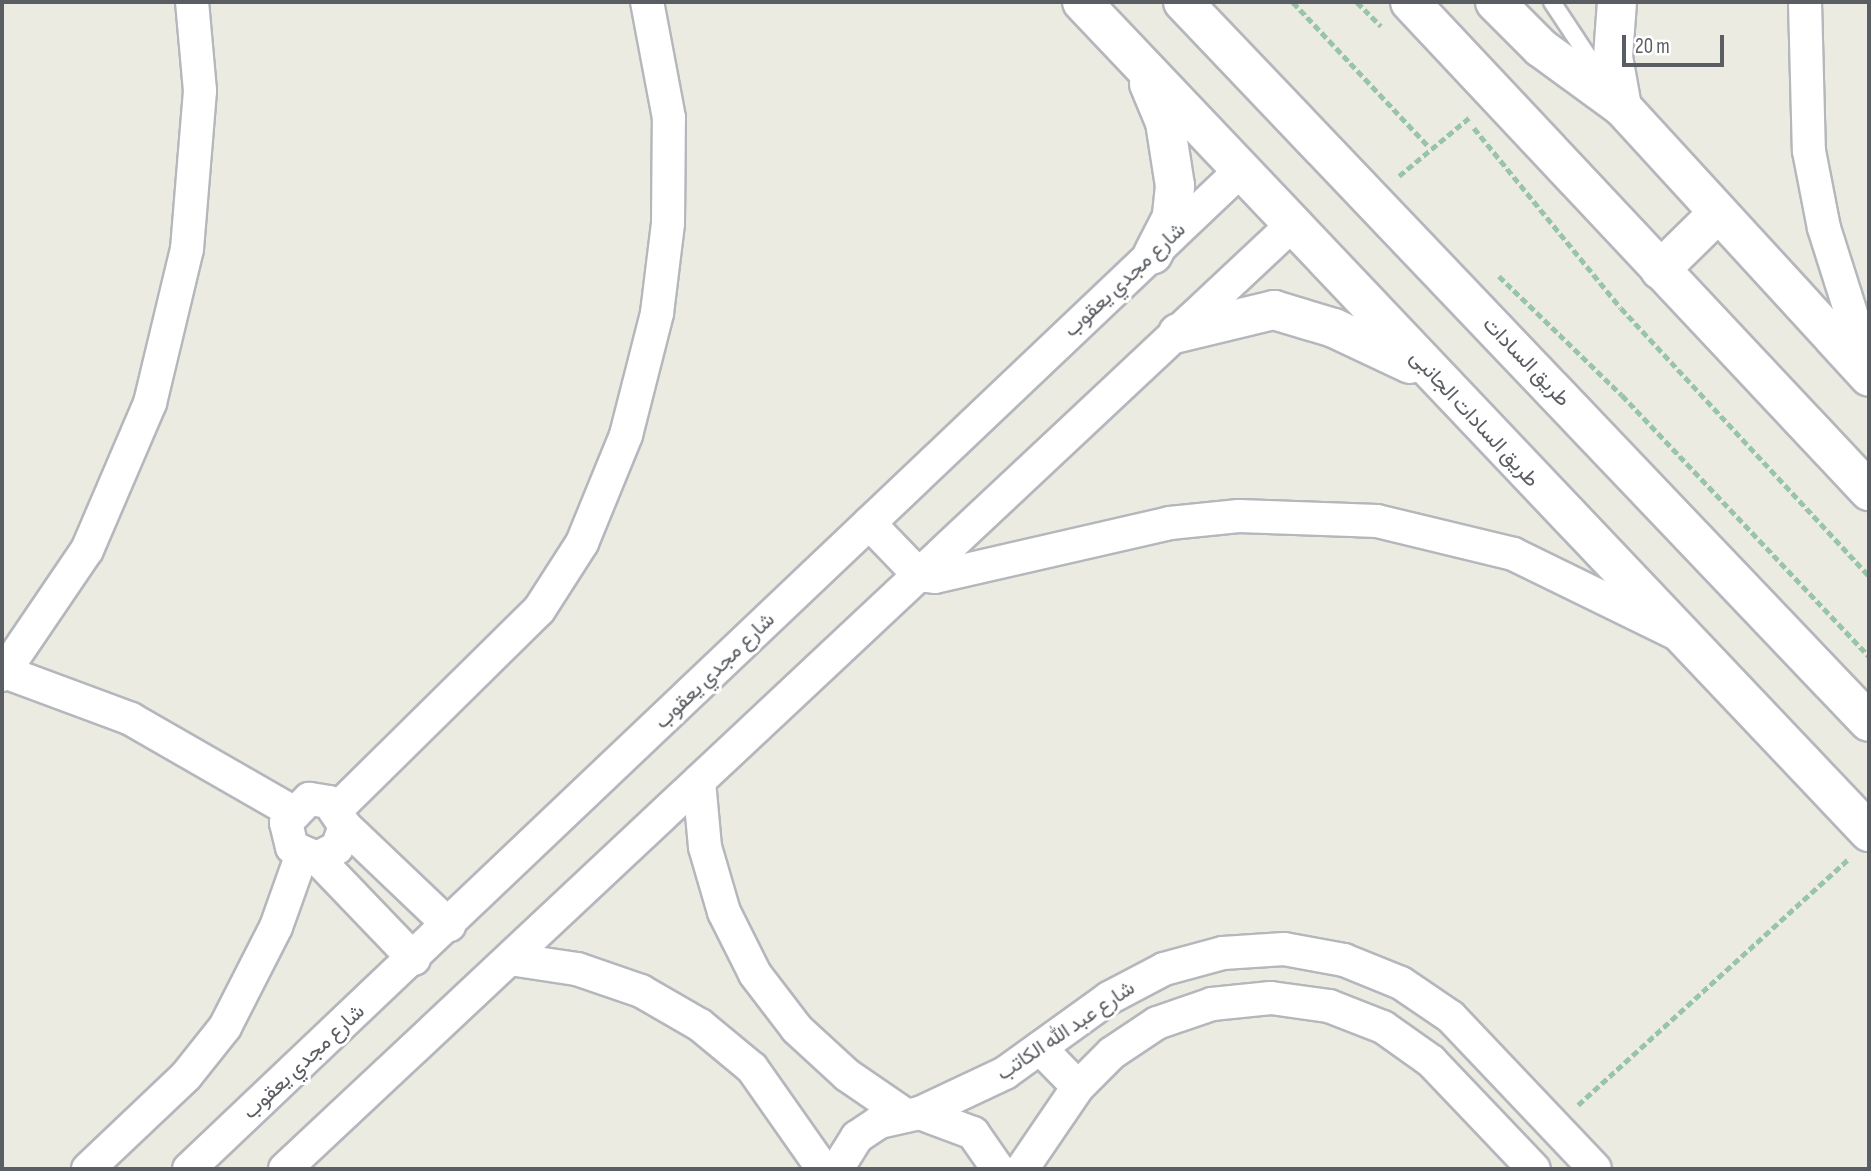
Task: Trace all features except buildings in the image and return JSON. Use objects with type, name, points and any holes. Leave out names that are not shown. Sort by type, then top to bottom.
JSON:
[{"type":"street","points":[[192,2],[200,91],[187,249],[149,403],[87,550],[3,673],[131,719],[291,811]]},
{"type":"street","points":[[88,1169],[186,1076],[225,1027],[309,856],[337,848],[341,817],[539,610],[582,543],[626,435],[657,313],[668,223],[669,118],[647,2]]},
{"type":"street","name":"طريق السادات الجانبى","points":[[1082,2],[1239,172],[1677,634],[1864,840]]},
{"type":"street","name":"طريق السادات","points":[[1183,2],[1869,722]]},
{"type":"street","points":[[1410,2],[1869,491]]},
{"type":"street","points":[[1495,2],[1541,48],[1622,107],[1717,214],[1869,377]]},
{"type":"street","points":[[1617,2],[1613,57],[1622,107]]},
{"type":"street","points":[[1805,2],[1809,151],[1824,228],[1869,370]]},
{"type":"street","points":[[1139,62],[1165,122],[1175,186],[1172,216],[1153,254]]},
{"type":"street","name":"شارع مجدي يعقوب","points":[[190,1169],[1239,172]]},
{"type":"street","points":[[1660,270],[1717,214]]},
{"type":"street","points":[[285,1169],[1292,226]]},
{"type":"street","points":[[1178,333],[1274,310],[1334,328],[1429,372]]},
{"type":"street","points":[[869,523],[919,575],[968,573],[1170,523],[1239,516],[1377,521],[1513,554],[1677,634]]},
{"type":"street","points":[[699,781],[705,847],[724,912],[755,974],[797,1029],[847,1075],[912,1114],[972,1133],[998,1169]]},
{"type":"street","points":[[414,959],[286,835],[291,811],[309,799],[341,817],[449,925]]},
{"type":"street","name":"شارع عبد الله الكاتب","points":[[837,1169],[857,1137],[967,1095],[1040,1048],[1109,998],[1164,969],[1223,953],[1284,949],[1344,960],[1401,983],[1451,1017],[1595,1169]]},
{"type":"street","points":[[510,959],[615,982],[700,1024],[752,1068],[823,1169]]},
{"type":"street","name":"شارع عبد الله الكاتب","points":[[1022,1169],[1078,1087],[1157,1023],[1212,1004],[1271,998],[1328,1006],[1383,1027],[1431,1061],[1534,1169]]},
{"type":"street","points":[[1040,1048],[1078,1087]]},
{"type":"lane","points":[[1552,2],[1622,107]]},
{"type":"path","points":[[1293,2],[1428,146]]},
{"type":"path","points":[[1357,2],[1386,32]]},
{"type":"path","points":[[1460,112],[1621,308],[1869,576]]},
{"type":"path","points":[[1396,180],[1428,146],[1467,120]]},
{"type":"path","points":[[1390,173],[1405,189]]},
{"type":"path","points":[[1493,271],[1622,395],[1869,656]]},
{"type":"path","points":[[1555,1126],[1864,840]]}]
